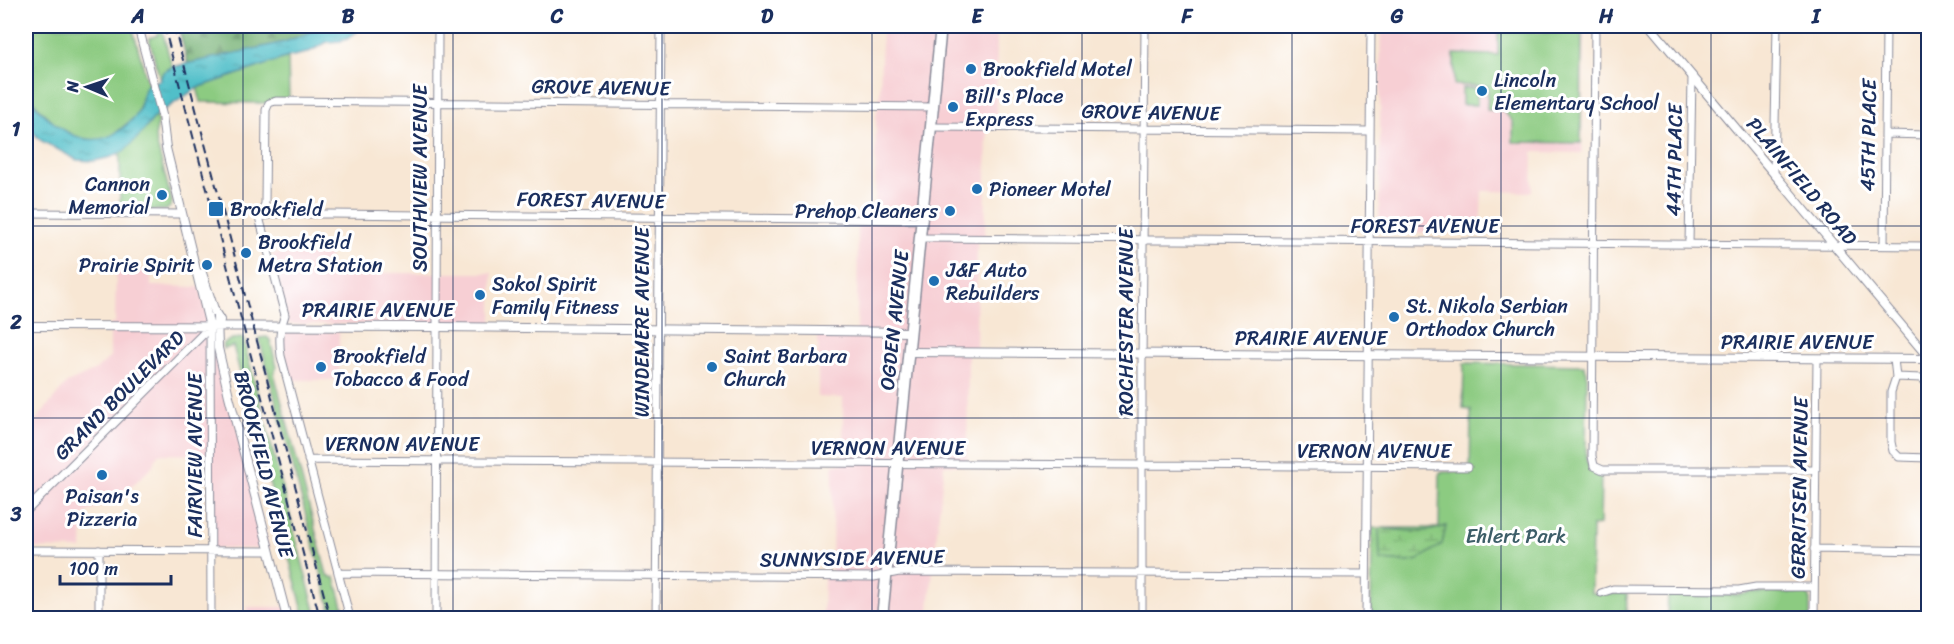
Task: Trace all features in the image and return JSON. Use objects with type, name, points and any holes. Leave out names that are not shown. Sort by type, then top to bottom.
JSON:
[{"type":"main road","name":"OGDEN AVENUE","points":[[882,618],[941,26]]},
{"type":"street","name":"BROOKFIELD AVENUE","points":[[138,26],[162,116],[166,148],[182,214],[218,327]]},
{"type":"street","name":"SOUTHVIEW AVENUE","points":[[436,618],[438,26]]},
{"type":"street","name":"WINDEMERE AVENUE","points":[[656,618],[661,26]]},
{"type":"street","name":"ROCHESTER AVENUE","points":[[1142,618],[1145,26]]},
{"type":"street","points":[[1366,618],[1371,26]]},
{"type":"street","points":[[1595,26],[1592,456],[1594,466],[1603,470],[1815,470]]},
{"type":"street","name":"PLAINFIELD ROAD","points":[[1650,26],[1929,358]]},
{"type":"street","points":[[1774,174],[1776,26]]},
{"type":"street","name":"45TH PLACE","points":[[1884,245],[1886,26]]},
{"type":"street","name":"44TH PLACE","points":[[1689,244],[1692,77]]},
{"type":"street","name":"GROVE AVENUE","points":[[259,217],[265,204],[266,110],[269,103],[276,101],[934,107]]},
{"type":"street","name":"GROVE AVENUE","points":[[932,127],[1369,131]]},
{"type":"street","points":[[1885,134],[1929,135]]},
{"type":"street","points":[[26,213],[182,214]]},
{"type":"street","name":"FOREST AVENUE","points":[[259,217],[275,214],[923,220]]},
{"type":"street","points":[[259,217],[285,315],[278,339],[281,357],[350,618]]},
{"type":"street","name":"FOREST AVENUE","points":[[921,238],[1929,246]]},
{"type":"street","name":"BROOKFIELD AVENUE","points":[[192,248],[218,317],[218,345],[229,396],[287,618]]},
{"type":"street","name":"PRAIRIE AVENUE","points":[[26,326],[911,332]]},
{"type":"street","name":"GRAND BOULEVARD","points":[[26,511],[188,351],[218,327]]},
{"type":"street","name":"FAIRVIEW AVENUE","points":[[211,618],[218,327]]},
{"type":"street","name":"PRAIRIE AVENUE","points":[[909,352],[1929,358]]},
{"type":"street","name":"GERRITSEN AVENUE","points":[[1814,618],[1817,359]]},
{"type":"street","points":[[1894,359],[1896,376],[1892,392],[1891,442],[1893,451],[1899,457],[1929,458]]},
{"type":"street","points":[[1896,376],[1922,378],[1929,385]]},
{"type":"street","name":"VERNON AVENUE","points":[[308,460],[1468,467]]},
{"type":"street","points":[[1814,549],[1929,551]]},
{"type":"street","points":[[26,550],[269,551]]},
{"type":"street","points":[[99,550],[99,618]]},
{"type":"street","name":"SUNNYSIDE AVENUE","points":[[338,573],[874,578],[899,572],[1366,574]]},
{"type":"street","points":[[1601,593],[1613,589],[1739,590],[1756,587],[1814,587]]},
{"type":"shaded area","points":[[882,26],[997,26],[996,127],[987,127],[985,239],[977,239],[976,352],[968,353],[967,465],[944,465],[928,618],[823,618],[824,577],[832,576],[833,464],[843,464],[843,398],[818,397],[818,331],[857,331],[858,219],[875,219],[876,117],[880,93]]},
{"type":"shaded area","name":"Lincoln Elementary School","points":[[1381,29],[1584,31],[1582,153],[1533,152],[1532,192],[1482,191],[1480,233],[1379,232]]},
{"type":"shaded area","points":[[272,254],[329,254],[330,273],[492,273],[492,325],[289,324]]},
{"type":"shaded area","points":[[116,270],[151,270],[151,286],[200,287],[269,549],[211,548],[210,455],[158,454],[152,467],[120,497],[83,514],[82,549],[26,548],[26,442],[36,420],[67,383],[96,370],[110,357],[110,324],[115,323]]},
{"type":"shaded area","points":[[286,331],[339,332],[339,380],[291,380],[280,339]]},
{"type":"shaded area","points":[[247,607],[285,607],[288,618],[249,618]]},
{"type":"green space","points":[[26,26],[132,26],[148,84],[136,116],[112,136],[101,140],[86,140],[57,127],[26,94]]},
{"type":"green space","points":[[156,26],[161,26],[172,67],[163,72],[160,80],[149,38],[158,35]]},
{"type":"green space","points":[[178,26],[326,26],[285,42],[188,65]]},
{"type":"green space","points":[[1498,32],[1582,33],[1581,143],[1513,142],[1513,122],[1503,110],[1487,110],[1488,86],[1454,85],[1454,54],[1498,55]]},
{"type":"green space","points":[[288,57],[289,98],[266,103],[201,102],[197,88]]},
{"type":"green space","points":[[1462,88],[1477,88],[1477,105],[1462,105]]},
{"type":"green space","points":[[156,115],[158,123],[155,137],[172,202],[171,206],[166,210],[120,210],[120,152],[141,134]]},
{"type":"green space","points":[[267,337],[270,340],[277,367],[274,373],[327,575],[335,577],[346,618],[333,618],[259,338]]},
{"type":"green space","points":[[243,338],[317,618],[305,618],[233,346],[224,349],[223,344],[232,339]]},
{"type":"green space","name":"Ehlert Park","points":[[1464,363],[1584,365],[1587,372],[1586,459],[1589,467],[1601,475],[1600,525],[1592,526],[1591,593],[1627,594],[1626,618],[1371,618],[1372,528],[1439,528],[1440,472],[1470,472],[1471,410],[1463,409]]},
{"type":"green space","points":[[1446,526],[1442,544],[1418,560],[1409,562],[1380,560],[1379,528],[1420,531]]},
{"type":"green space","points":[[1754,592],[1806,593],[1810,597],[1810,618],[1667,618],[1668,594],[1738,595]]},
{"type":"water","points":[[326,26],[364,26],[347,39],[327,42],[307,53],[288,57],[197,88],[156,115],[124,151],[111,157],[94,161],[77,160],[40,140],[26,124],[26,94],[45,115],[68,132],[80,138],[93,140],[107,137],[120,130],[133,118],[139,110],[148,84],[160,80],[163,72],[172,67],[285,42]]},
{"type":"railway","points":[[164,26],[320,618]]},
{"type":"railway","points":[[174,26],[330,618]]},
{"type":"place","name":"Brookfield Motel","points":[[971,69]]},
{"type":"place","name":"Lincoln Elementary School","points":[[1482,91]]},
{"type":"place","name":"Bill's Place Express","points":[[953,107]]},
{"type":"place","name":"Pioneer Motel","points":[[977,189]]},
{"type":"place","name":"Cannon Memorial","points":[[162,195]]},
{"type":"place","name":"Brookfield","points":[[216,209]]},
{"type":"place","name":"Prehop Cleaners","points":[[950,211]]},
{"type":"place","name":"Brookfield Metra Station","points":[[246,253]]},
{"type":"place","name":"Prairie Spirit","points":[[207,265]]},
{"type":"place","name":"J&F Auto Rebuilders","points":[[934,281]]},
{"type":"place","name":"Sokol Spirit Family Fitness","points":[[480,295]]},
{"type":"place","name":"St. Nikola Serbian Orthodox Church","points":[[1394,317]]},
{"type":"place","name":"Brookfield Tobacco & Food","points":[[321,367]]},
{"type":"place","name":"Saint Barbara Church","points":[[712,367]]},
{"type":"place","name":"Paisan's Pizzeria","points":[[102,475]]}]
